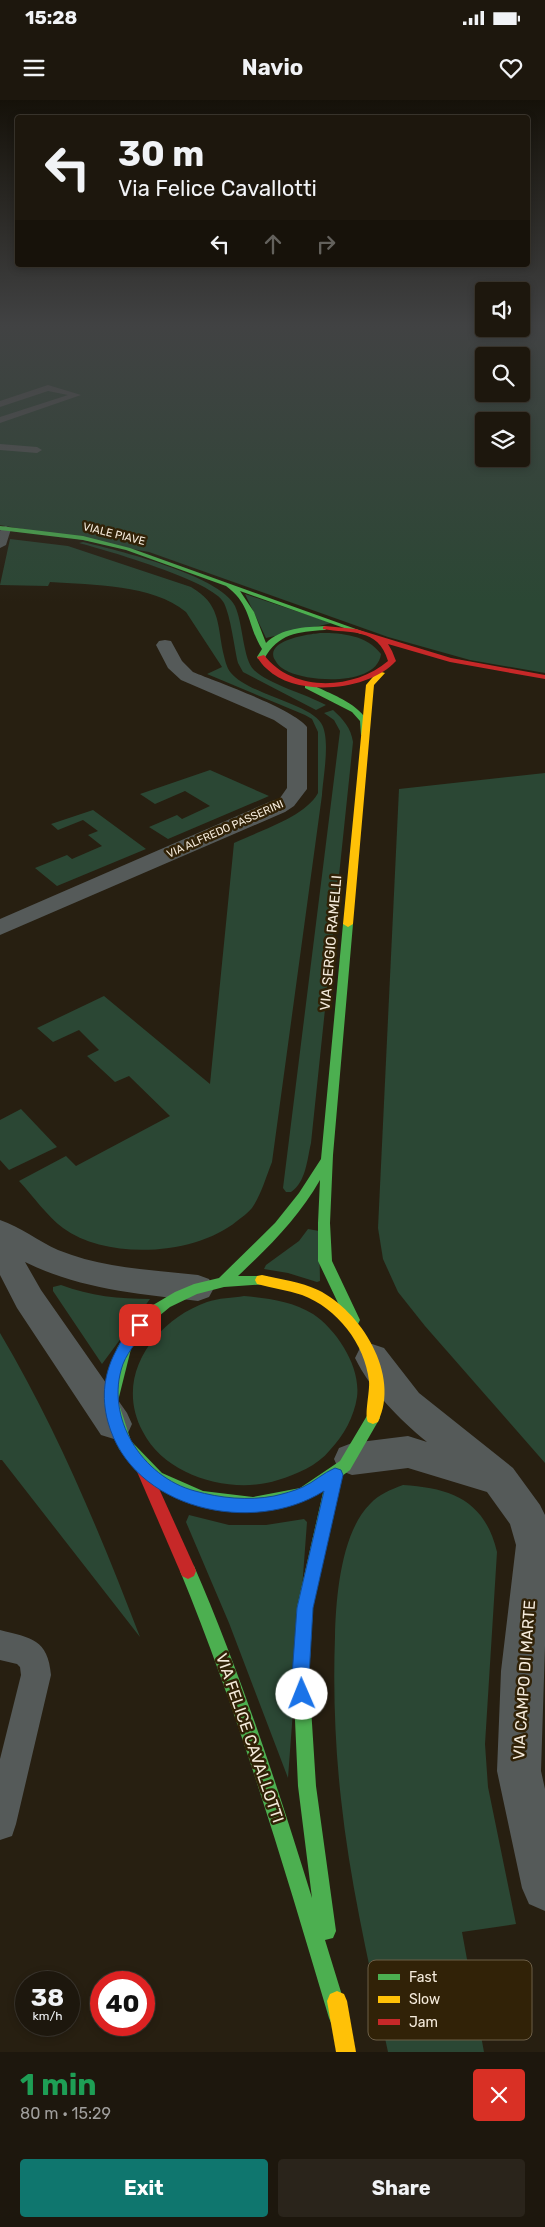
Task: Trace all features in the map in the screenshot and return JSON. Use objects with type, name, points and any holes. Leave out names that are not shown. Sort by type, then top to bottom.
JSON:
[{"type":"street","name":"VIALE PIAVE","points":[[3,528],[70,536],[107,543],[149,555],[378,639],[465,663],[545,677]]},
{"type":"street","name":"VIALE PIAVE","points":[[219,580],[232,586],[243,597],[264,647]]},
{"type":"street","name":"VIALE PIAVE","points":[[363,633],[345,629],[305,629],[287,633],[273,639],[264,647],[261,657],[266,666],[279,675],[297,681],[320,684],[344,684],[365,680],[404,664]]},
{"type":"street","points":[[378,639],[392,653],[392,661],[384,671]]},
{"type":"street","name":"VIA ALFREDO PASSERINI","points":[[0,928],[277,807],[293,796],[297,789],[297,727],[281,716],[187,676],[174,664],[165,645]]},
{"type":"street","name":"VIALE PIAVE","points":[[417,662],[465,663]]},
{"type":"street","name":"VIA SERGIO RAMELLI","points":[[366,1345],[325,1261],[327,1155],[370,685],[384,671]]},
{"type":"street","name":"VIA SERGIO RAMELLI","points":[[297,681],[356,710],[364,721],[365,735]]},
{"type":"street","name":"VIA SERGIO RAMELLI","points":[[211,1285],[284,1225],[302,1205],[314,1185],[327,1155]]},
{"type":"street","points":[[0,1232],[34,1252],[84,1273],[112,1279],[211,1285]]},
{"type":"street","name":"VIA FELICE CAVALLOTTI","points":[[0,1246],[28,1299],[118,1429]]},
{"type":"street","name":"VIA FELICE CAVALLOTTI","points":[[262,1280],[290,1286],[315,1295],[340,1312],[366,1345],[378,1380],[378,1404],[369,1432],[344,1467],[307,1493],[274,1503],[240,1506],[192,1498],[163,1484],[141,1465],[126,1448],[118,1429],[112,1408],[112,1387],[116,1364],[132,1334],[148,1316],[167,1302],[211,1285],[262,1280]]},
{"type":"street","name":"VIA CAMPO DI MARTE","points":[[366,1345],[407,1404],[500,1480],[527,1517],[535,1545],[534,1674],[519,1771],[545,1888]]},
{"type":"street","points":[[344,1467],[408,1452],[500,1480]]},
{"type":"street","name":"VIA FELICE CAVALLOTTI","points":[[141,1465],[212,1626],[271,1794],[339,2018]]},
{"type":"street","name":"VIA FELICE CAVALLOTTI","points":[[344,1467],[305,1608],[301,1676],[307,1786],[339,2018],[346,2052]]},
{"type":"lane","points":[[0,447],[37,450]]},
{"type":"lane","points":[[0,544],[3,528]]},
{"type":"lane","points":[[0,1645],[25,1650],[35,1660],[36,1675],[0,1824]]},
{"type":"green space","points":[[0,419],[475,419],[475,467],[530,467],[530,419],[545,419],[545,673],[470,660],[388,637],[149,552],[0,525]]},
{"type":"green space","points":[[10,539],[68,546],[191,587],[207,600],[216,615],[225,660],[231,673],[250,687],[314,716],[321,723],[326,738],[322,795],[272,1162],[261,1192],[250,1210],[220,1232],[199,1241],[176,1247],[152,1250],[127,1249],[103,1246],[82,1239],[57,1223],[19,1181],[66,1156],[76,1166],[170,1116],[129,1076],[115,1082],[87,1056],[99,1050],[79,1030],[53,1042],[37,1028],[104,996],[210,1084],[234,843],[292,816],[312,802],[318,793],[318,732],[312,719],[305,715],[207,674],[222,667],[186,612],[172,603],[139,591],[103,585],[50,582],[48,586],[0,585]]},
{"type":"green space","points":[[83,542],[166,565],[210,584],[226,595],[235,606],[245,650],[250,665],[254,670],[268,680],[326,705],[316,710],[243,672],[238,663],[224,603],[216,594],[201,585],[158,567],[79,543]]},
{"type":"green space","points":[[245,594],[332,623],[266,638]]},
{"type":"green space","points":[[321,633],[354,636],[369,643],[381,654],[377,664],[368,672],[356,676],[342,679],[327,679],[312,678],[289,672],[276,662],[273,653],[276,647],[282,643],[289,639]]},
{"type":"green space","points":[[333,710],[346,724],[353,742],[311,1143],[300,1183],[291,1192],[286,1192],[283,1188],[340,731],[334,720],[324,713]]},
{"type":"green space","points":[[210,770],[269,796],[168,839],[149,827],[177,815],[182,819],[210,806],[185,791],[155,804],[140,794]]},
{"type":"green space","points":[[545,773],[545,1463],[425,1326],[398,1292],[383,1259],[378,1228],[399,789]]},
{"type":"green space","points":[[93,810],[146,849],[57,886],[35,868],[67,855],[72,859],[102,846],[88,835],[98,831],[83,820],[58,830],[51,824]]},
{"type":"green space","points":[[21,1109],[57,1147],[9,1170],[0,1160],[0,1120]]},
{"type":"green space","points":[[308,1229],[319,1231],[320,1281],[317,1282],[288,1273],[264,1269],[266,1265],[299,1241]]},
{"type":"green space","points":[[61,1285],[105,1296],[150,1299],[102,1364],[53,1291],[53,1287]]},
{"type":"green space","points":[[244,1296],[288,1303],[313,1314],[322,1321],[339,1339],[346,1350],[355,1374],[357,1397],[344,1432],[319,1461],[299,1472],[278,1480],[260,1484],[241,1485],[202,1478],[184,1471],[167,1461],[154,1448],[143,1432],[135,1411],[133,1391],[136,1372],[144,1354],[156,1337],[170,1323],[188,1311],[207,1302]]},
{"type":"green space","points":[[0,1333],[21,1369],[59,1444],[109,1559],[140,1637],[2,1460],[0,1460]]},
{"type":"green space","points":[[403,1485],[421,1487],[451,1494],[464,1500],[484,1520],[492,1535],[497,1552],[485,1744],[488,1787],[516,1924],[462,1932],[467,1960],[368,1960],[350,1863],[337,1759],[334,1656],[337,1603],[342,1566],[352,1531],[360,1516],[370,1504],[389,1491]]},
{"type":"green space","points":[[189,1515],[229,1525],[266,1525],[304,1519],[307,1522],[288,1778],[229,1623],[186,1522]]},
{"type":"green space","points":[[385,2040],[482,2040],[484,2052],[388,2052]]},
{"type":"traffic: fast","points":[[0,528],[83,538],[128,549],[363,633]]},
{"type":"traffic: fast","points":[[227,584],[241,596],[251,612],[264,647]]},
{"type":"traffic: fast","points":[[261,657],[266,648],[279,637],[306,629],[325,628]]},
{"type":"traffic: fast","points":[[308,686],[355,710],[364,721],[365,735]]},
{"type":"traffic: fast","points":[[348,924],[327,1155],[324,1223],[325,1261],[353,1320]]},
{"type":"traffic: fast","points":[[224,1281],[253,1254],[291,1212],[303,1197],[323,1163]]},
{"type":"traffic: fast","points":[[262,1280],[224,1282],[194,1290],[166,1303],[142,1322],[124,1348],[111,1401],[124,1445],[157,1478],[202,1498],[253,1504],[303,1494],[345,1466],[373,1418]]},
{"type":"traffic: fast","points":[[326,1931],[307,1786],[301,1676],[305,1607],[335,1475]]},
{"type":"traffic: fast","points":[[188,1571],[232,1680],[270,1792],[339,2018]]},
{"type":"traffic: slow","points":[[348,924],[370,685],[381,673]]},
{"type":"traffic: slow","points":[[262,1280],[313,1294],[329,1303],[356,1330],[366,1346],[376,1381],[377,1400],[373,1418]]},
{"type":"traffic: slow","points":[[337,2001],[346,2052]]},
{"type":"traffic: jam","points":[[261,657],[269,668],[281,676],[294,681],[325,685],[354,682],[371,677],[392,661],[389,651],[375,637],[346,629],[325,628]]},
{"type":"traffic: jam","points":[[378,639],[450,660],[545,677]]},
{"type":"traffic: jam","points":[[142,1467],[188,1571]]},
{"type":"route","points":[[140,1325],[132,1334],[116,1364],[112,1387],[112,1408],[126,1448],[141,1465],[163,1484],[192,1498],[240,1506],[274,1503],[307,1493],[335,1475],[305,1608],[301,1676],[302,1694]]}]
